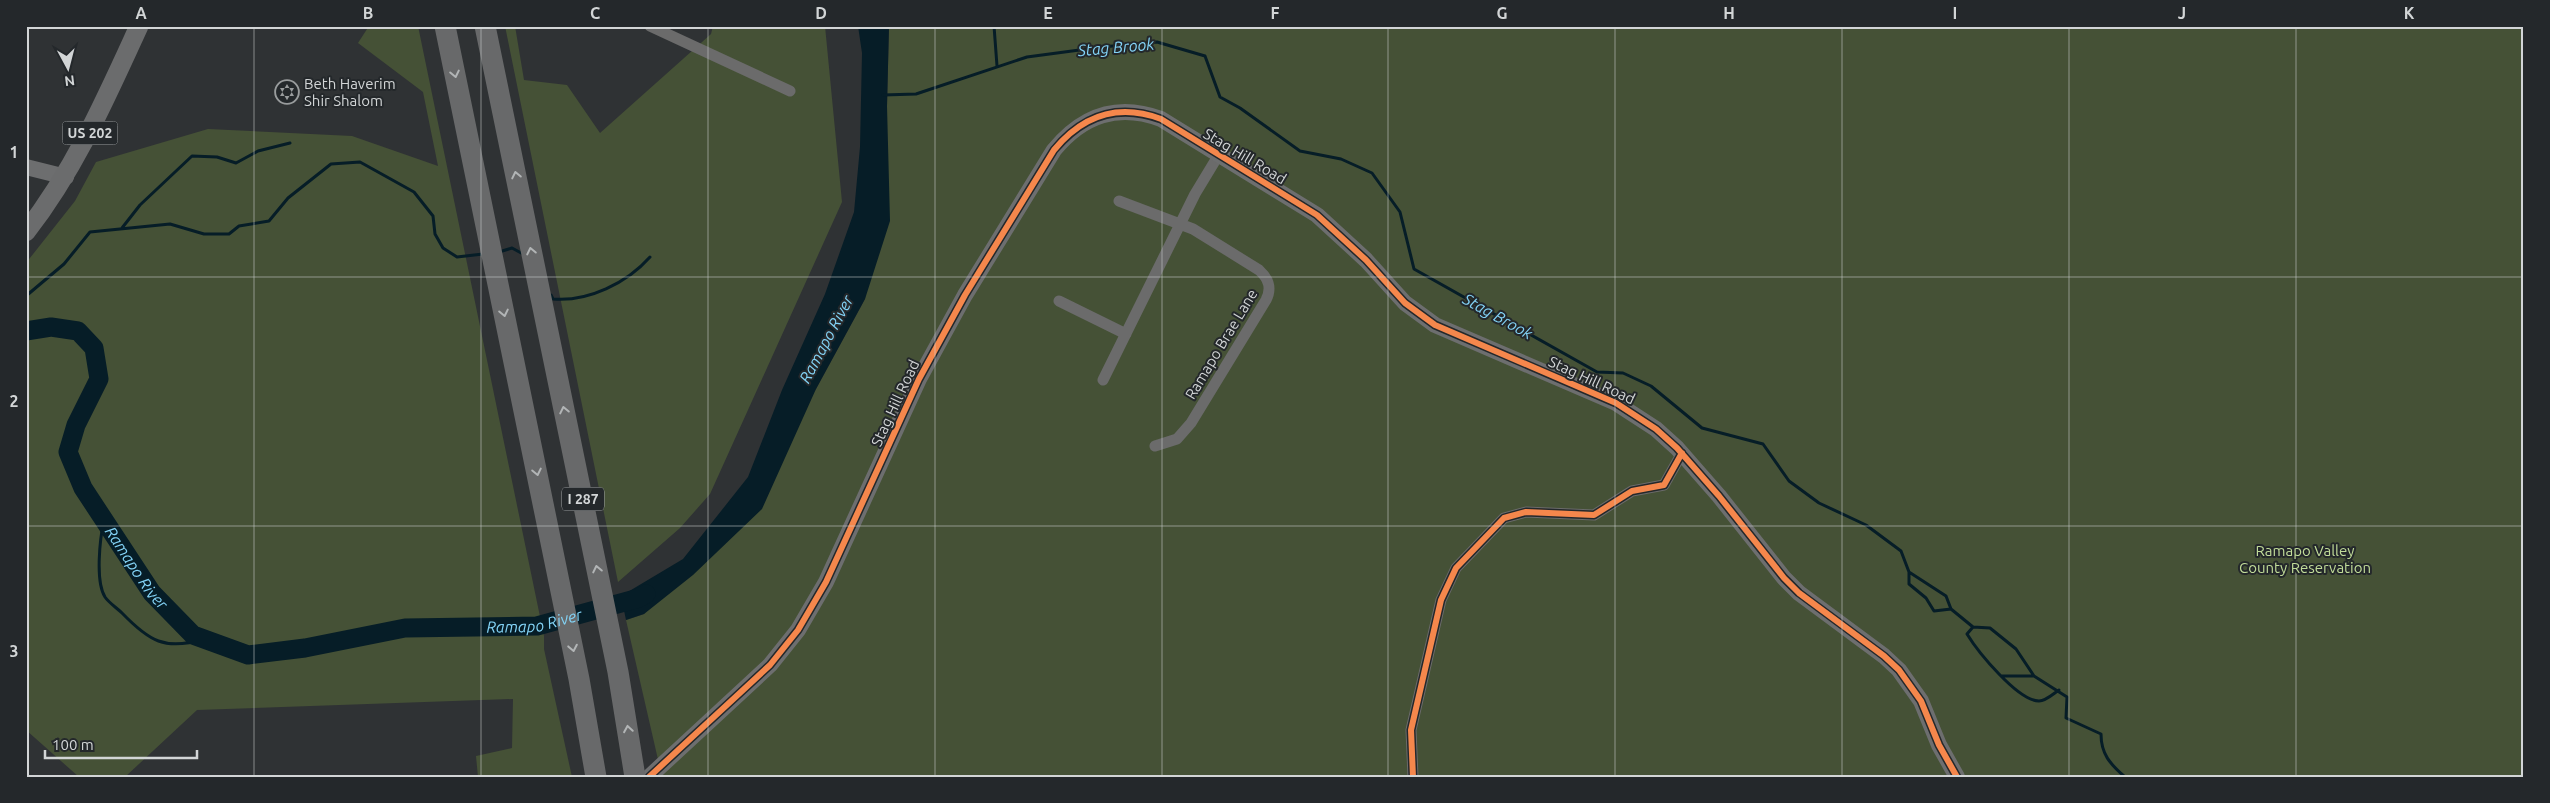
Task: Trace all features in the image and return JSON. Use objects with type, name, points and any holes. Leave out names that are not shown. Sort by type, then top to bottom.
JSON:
[{"type":"highway","name":"I 287","points":[[445,26],[578,670],[596,777]]},
{"type":"highway","name":"I 287","points":[[485,26],[614,653],[635,777]]},
{"type":"main road","name":"US 202","points":[[26,232],[66,177],[94,126],[139,26]]},
{"type":"street","points":[[650,26],[790,91]]},
{"type":"street","name":"Stag Hill Road","points":[[649,777],[770,666],[798,630],[826,582],[919,379],[965,295],[1062,140],[1084,123],[1097,117],[1119,112],[1142,112],[1161,119],[1218,156],[1317,215],[1360,254],[1404,302],[1435,325],[1616,403],[1656,429],[1682,453],[1798,593],[1884,656],[1899,670],[1921,701],[1940,745],[1958,777]]},
{"type":"street","points":[[1103,380],[1180,224],[1218,156]]},
{"type":"street","points":[[26,167],[66,177]]},
{"type":"street","name":"Ramapo Brae Lane","points":[[1119,201],[1193,229],[1259,270],[1268,280],[1270,290],[1266,300],[1191,424],[1177,439],[1155,446]]},
{"type":"street","points":[[1059,301],[1126,334]]},
{"type":"street","points":[[1413,777],[1411,730],[1440,600],[1456,568],[1504,518],[1526,512],[1594,515],[1632,491],[1664,485],[1682,453]]},
{"type":"green space","points":[[369,26],[418,26],[544,636],[544,649],[572,777],[478,777],[476,756],[512,748],[513,699],[197,710],[125,777],[79,777],[26,730],[26,263],[75,201],[96,162],[208,129],[352,136],[438,166],[423,92],[358,43]]},
{"type":"green space","points":[[505,26],[515,26],[524,80],[567,85],[600,133],[711,34],[713,26],[825,26],[842,202],[710,494],[680,528],[618,582]]},
{"type":"green space","name":"Ramapo Valley County Reservation","points":[[889,26],[2524,26],[2524,777],[662,777],[626,620],[644,614],[816,389],[865,299],[887,106]]},
{"type":"water","points":[[858,26],[889,26],[887,106],[890,221],[865,299],[816,389],[762,509],[693,575],[644,614],[626,620],[621,596],[683,559],[748,477],[782,390],[825,294],[854,212],[860,147],[862,53]]},
{"type":"waterway","points":[[994,26],[997,66]]},
{"type":"waterway","name":"Stag Brook","points":[[883,95],[916,94],[1027,57],[1102,47],[1157,42],[1205,56],[1220,97],[1240,108],[1300,151],[1341,159],[1372,173],[1400,212],[1414,269],[1597,372],[1623,373],[1651,386],[1702,428],[1763,444],[1789,481],[1819,503],[1866,525],[1901,551],[1909,572],[1946,596],[1951,609],[1973,627],[1990,628],[2016,649],[2034,676],[2067,697],[2066,718],[2101,734],[2101,741],[2107,758],[2125,777]]},
{"type":"waterway","points":[[122,228],[140,205],[192,156],[217,157],[236,163],[258,151],[290,143]]},
{"type":"waterway","points":[[26,296],[64,264],[90,232],[170,224],[204,234],[229,234],[239,226],[269,221],[288,198],[331,164],[360,162],[414,192],[433,216],[435,234],[443,248],[457,257],[483,254]]},
{"type":"waterway","points":[[499,252],[512,248],[523,254]]},
{"type":"waterway","points":[[551,295],[553,299],[566,299],[593,294],[618,283],[650,257]]},
{"type":"waterway","name":"Ramapo River","points":[[26,331],[51,327],[78,331],[94,348],[99,379],[76,425],[68,452],[83,488],[152,593],[193,635],[248,655],[305,648],[405,628],[537,626],[639,598],[646,594]]},
{"type":"waterway","points":[[104,520],[99,570],[105,597],[141,631],[158,641],[179,644],[204,639]]},
{"type":"waterway","points":[[1909,572],[1909,584],[1926,598],[1934,611],[1951,609]]},
{"type":"waterway","points":[[1973,627],[1967,634],[1972,642],[1999,674],[2020,693],[2030,699],[2042,701],[2059,690]]},
{"type":"waterway","points":[[2002,676],[2033,676]]},
{"type":"cycle path","points":[[649,777],[770,665],[798,630],[826,582],[919,379],[965,295],[1054,150],[1077,128],[1089,121],[1102,115],[1130,112],[1161,119],[1317,215],[1366,260],[1405,303],[1435,325],[1616,403],[1656,429],[1677,448],[1719,496],[1784,578],[1799,593],[1884,656],[1899,670],[1921,701],[1939,745],[1957,777]]},
{"type":"cycle path","points":[[1413,777],[1411,730],[1441,600],[1456,568],[1504,518],[1526,512],[1594,515],[1632,491],[1664,485],[1682,453]]},
{"type":"place","name":"Beth Haverim Shir Shalom","points":[[287,92]]}]
